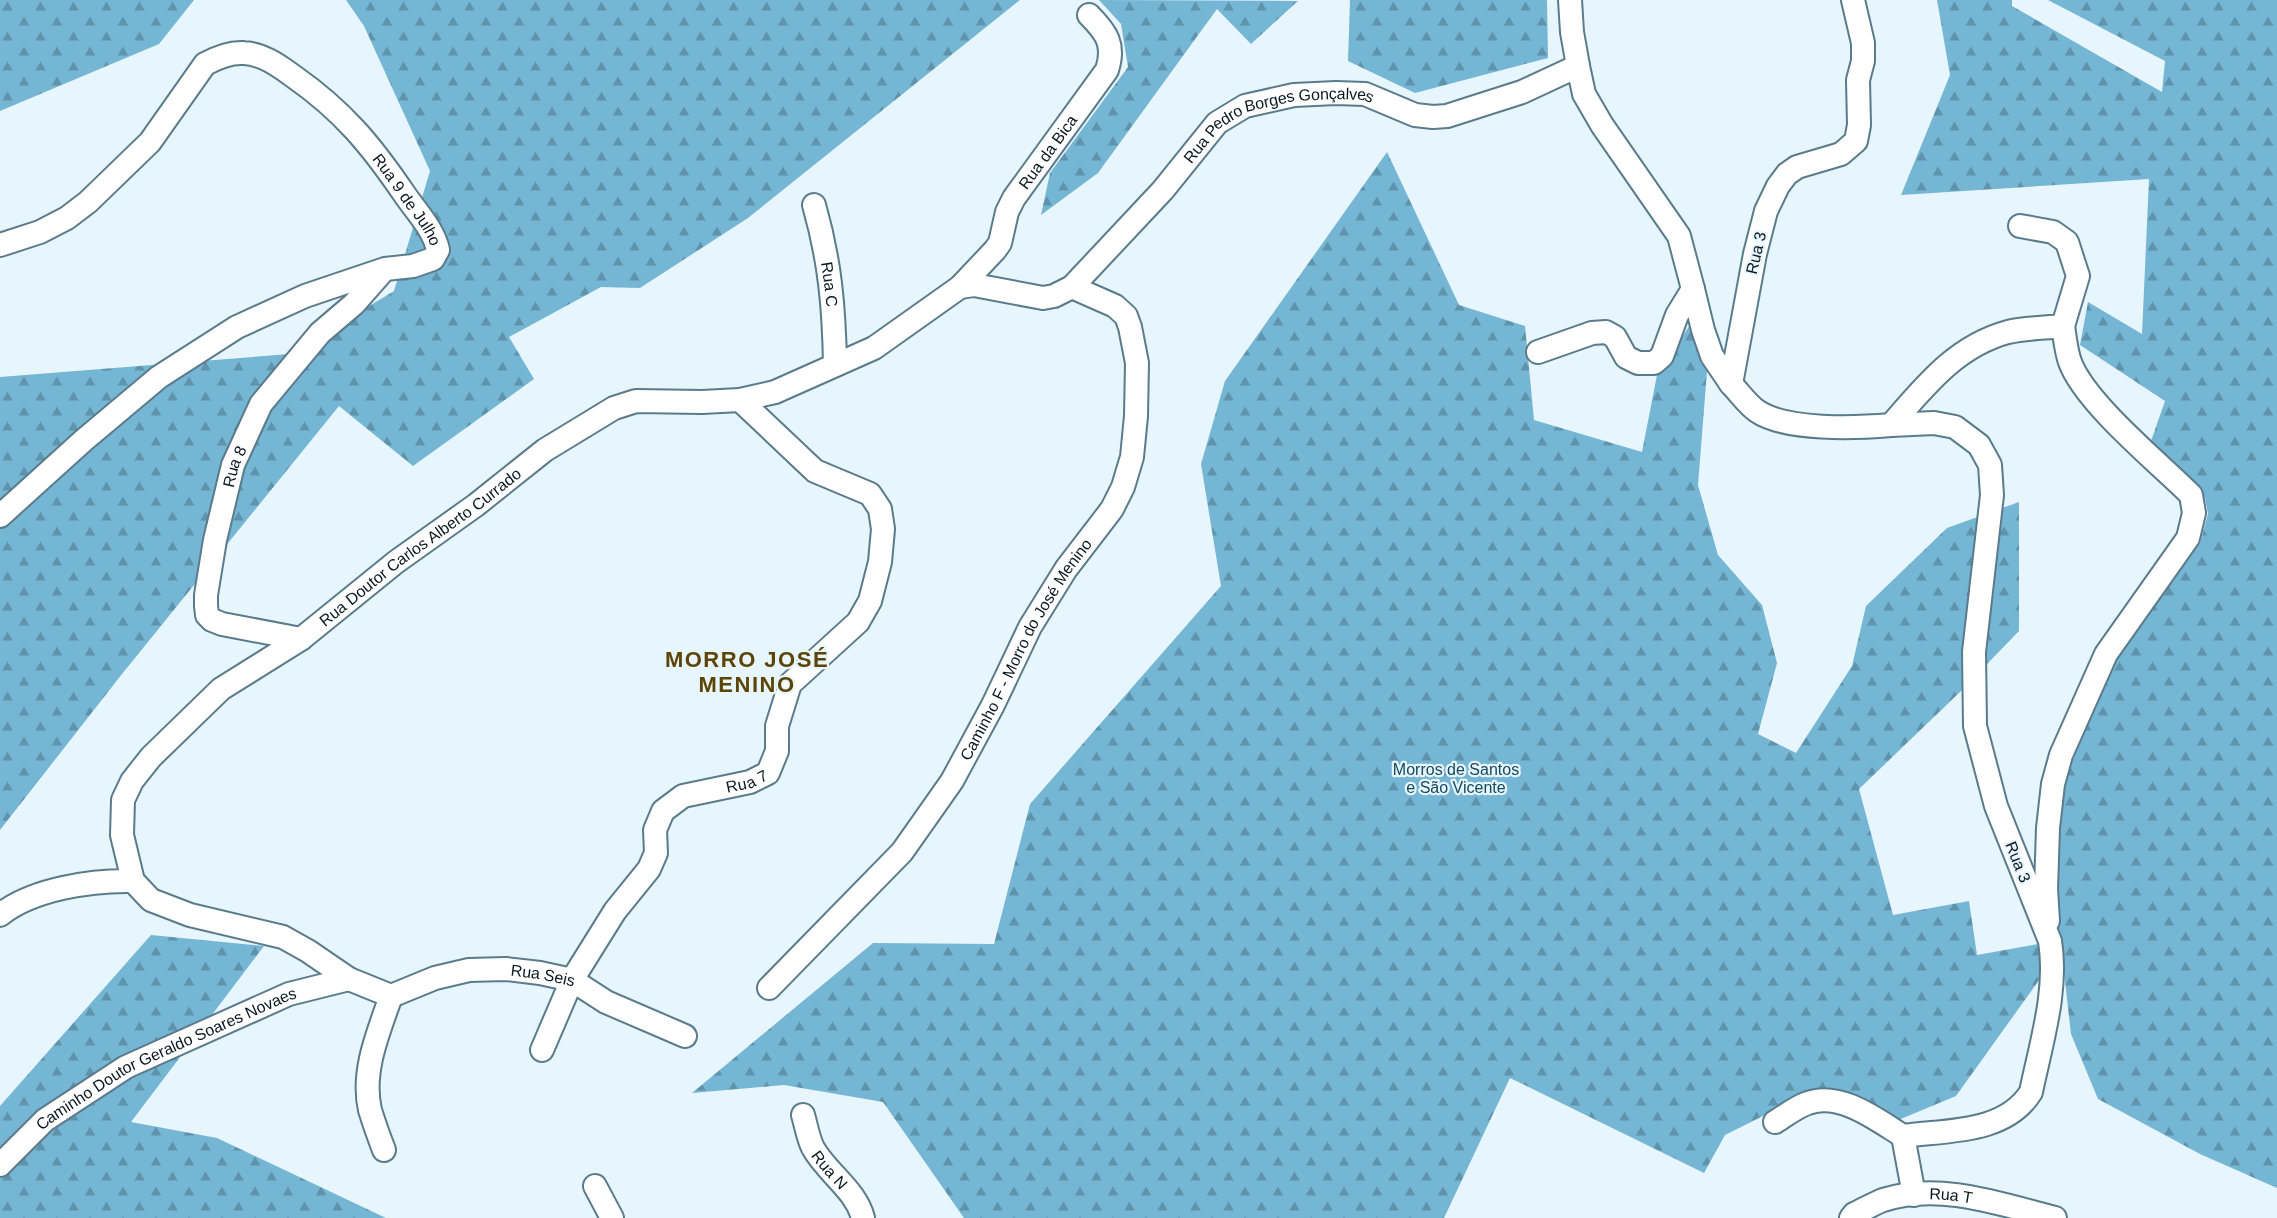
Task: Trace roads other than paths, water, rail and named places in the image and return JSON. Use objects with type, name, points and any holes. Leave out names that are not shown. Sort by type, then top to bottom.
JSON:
[{"type":"street","points":[[1570,0],[1572,32],[1584,94],[1602,125],[1679,236],[1702,330],[1712,356],[1731,384]]},
{"type":"street","name":"Rua 3","points":[[1854,0],[1863,43],[1863,61],[1858,90],[1859,125],[1856,141],[1841,154],[1797,167],[1787,174],[1778,186],[1766,211],[1755,254],[1731,384],[1757,411],[1784,422],[1840,428],[1934,423],[1955,427],[1978,445],[1990,465],[1992,495],[1974,652],[1976,726],[1996,806],[2050,941],[2053,961],[2052,982],[2031,1092],[2023,1104],[1998,1121],[1903,1136]]},
{"type":"street","name":"Rua da Bica","points":[[960,287],[1000,243],[1007,212],[1014,198],[1107,70],[1111,57],[1109,44],[1104,29],[1089,15]]},
{"type":"street","name":"Rua 9 de Julho","points":[[0,245],[40,232],[68,218],[88,202],[150,142],[205,64],[218,57],[244,53],[272,61],[319,94],[355,127],[423,221],[438,250],[433,259],[413,266],[385,269],[279,307],[237,327],[159,377],[84,440],[0,516]]},
{"type":"street","name":"Rua Pedro Borges Gonçalves","points":[[960,287],[974,285],[1043,298],[1054,296],[1072,287],[1163,190],[1217,123],[1245,106],[1294,95],[1346,93],[1365,94],[1416,115],[1447,116],[1522,92],[1578,66]]},
{"type":"street","name":"Rua C","points":[[814,205],[830,271],[835,365]]},
{"type":"street","points":[[2020,226],[2054,232],[2067,242],[2078,276],[2063,326],[2070,363],[2082,385],[2107,413],[2192,495],[2194,513],[2188,538],[2106,654],[2061,755],[2053,784],[2048,828],[2046,889],[2050,941]]},
{"type":"street","name":"Rua 8","points":[[301,639],[222,624],[207,615],[206,595],[215,540],[233,465],[261,404],[320,333],[354,304],[385,269]]},
{"type":"street","name":"Rua Doutor Carlos Alberto Currado","points":[[133,881],[122,835],[123,800],[132,781],[151,757],[221,689],[301,639],[396,562],[545,450],[614,408],[636,401],[740,400],[775,392],[874,348],[960,287]]},
{"type":"street","name":"Caminho F - Morro do José Menino","points":[[769,988],[902,852],[952,781],[993,705],[1030,627],[1066,569],[1112,509],[1123,486],[1132,457],[1136,416],[1137,363],[1130,327],[1126,316],[1115,306],[1072,287]]},
{"type":"street","points":[[1538,352],[1592,333],[1606,332],[1615,337],[1626,357],[1638,363],[1654,363],[1662,356],[1677,315],[1693,289]]},
{"type":"street","points":[[1891,425],[1938,371],[1964,351],[1984,340],[2010,332],[2063,326]]},
{"type":"street","name":"Rua 7","points":[[542,1050],[572,980],[615,911],[650,869],[656,853],[655,830],[663,811],[683,796],[750,782],[768,773],[777,750],[777,726],[789,684],[858,622],[870,601],[880,562],[883,529],[877,502],[860,488],[815,471],[740,400]]},
{"type":"street","points":[[0,915],[39,895],[81,885],[133,881],[151,900],[190,915],[283,937],[308,951],[349,980],[391,996],[372,1053],[367,1082],[370,1109],[384,1150]]},
{"type":"street","name":"Rua Seis","points":[[391,996],[435,978],[469,970],[506,969],[540,973],[572,980],[606,1002],[685,1036]]},
{"type":"street","name":"Caminho Doutor Geraldo Soares Novaes","points":[[0,1165],[45,1120],[126,1067],[289,994],[349,980]]},
{"type":"street","points":[[1775,1122],[1808,1102],[1828,1100],[1870,1115],[1903,1136],[1914,1195]]},
{"type":"street","name":"Rua N","points":[[803,1115],[813,1148],[852,1196],[863,1218]]},
{"type":"street","points":[[595,1186],[612,1218]]},
{"type":"street","name":"Rua T","points":[[1851,1218],[1854,1214],[1883,1200],[1936,1193],[1972,1196],[2055,1218]]},
{"type":"district","name":"MORRO JOSÉ MENINO","points":[[747,672]]},
{"type":"park label","name":"Morros de Santos e São Vicente","points":[[1456,778]]}]
